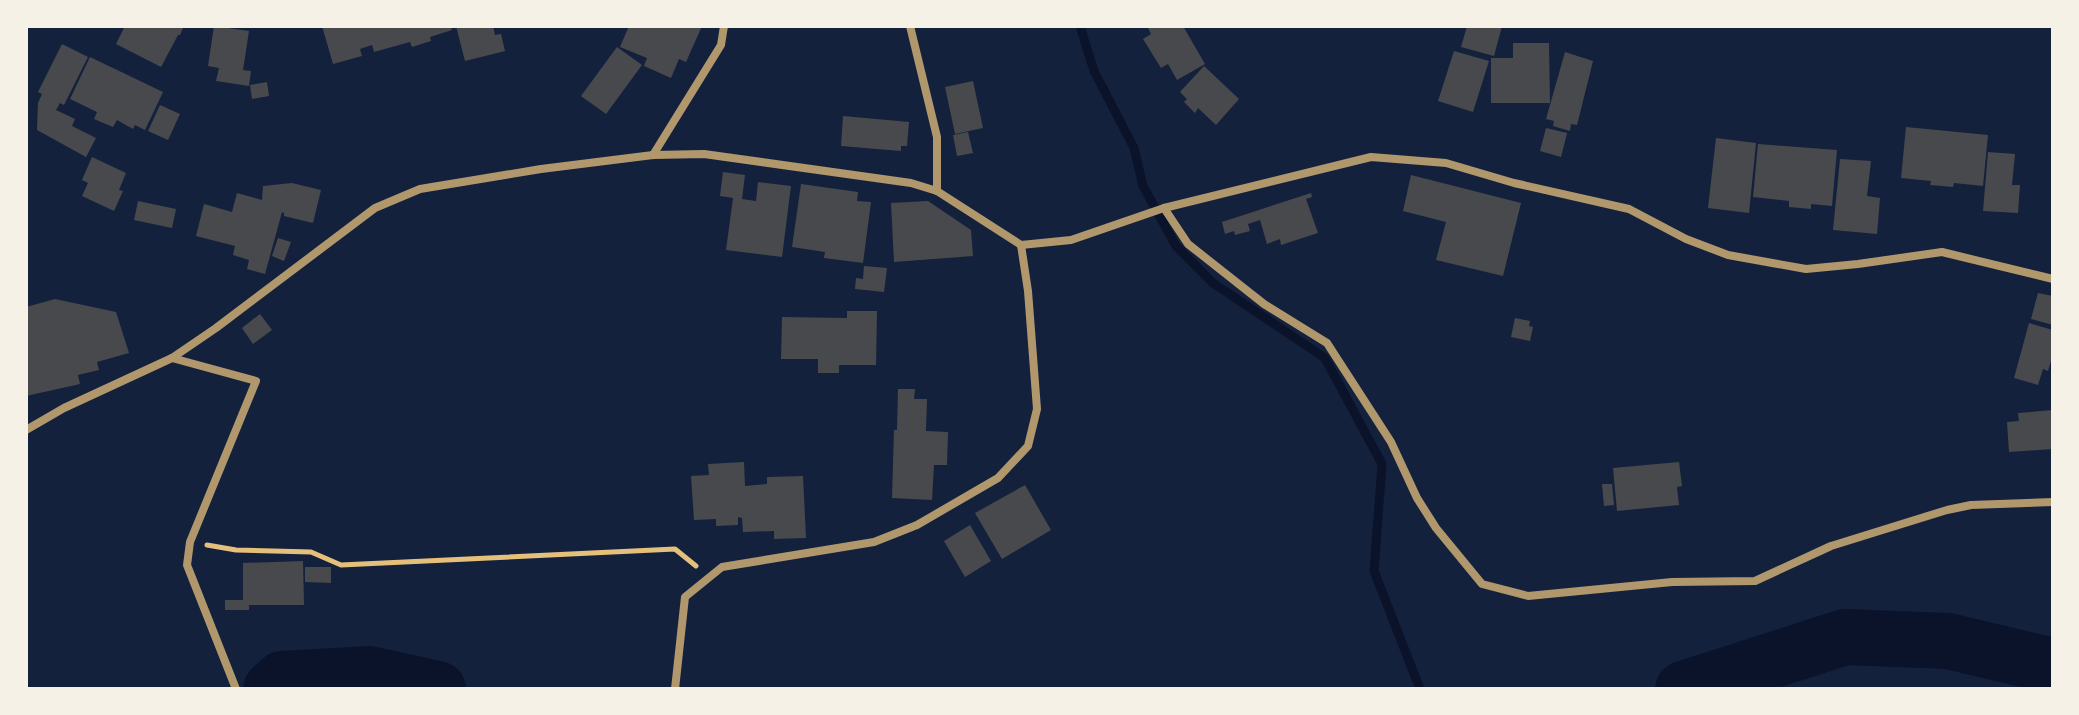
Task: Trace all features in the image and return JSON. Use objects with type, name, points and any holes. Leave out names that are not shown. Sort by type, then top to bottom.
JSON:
[{"type":"street","points":[[653,155],[721,45],[724,26]]},
{"type":"street","points":[[910,26],[937,137],[937,191]]},
{"type":"street","points":[[26,430],[64,408],[172,358],[375,208],[420,189],[653,155],[704,154],[911,183],[937,191],[1021,245],[1071,240],[1164,208],[1371,157],[1446,163],[1514,183],[1629,209],[1686,239],[1728,255],[1806,269],[1942,252],[2053,279]]},
{"type":"street","points":[[1164,208],[1188,244],[1264,304],[1327,343],[1391,442],[1417,498],[1436,528],[1482,584],[1528,596],[1672,582],[1755,581],[1831,546],[1947,510],[1971,505],[2053,502]]},
{"type":"street","points":[[675,689],[685,597],[722,567],[874,542],[917,525],[998,478],[1028,446],[1037,409],[1028,291],[1021,245]]},
{"type":"street","points":[[172,358],[256,381],[190,542],[187,565],[236,689]]},
{"type":"path","points":[[190,542],[236,550],[311,552],[341,565],[675,549],[709,577]]},
{"type":"building","points":[[125,26],[184,26],[161,67],[116,44]]},
{"type":"building","points":[[214,26],[249,31],[243,70],[251,71],[249,86],[216,81],[219,68],[208,66]]},
{"type":"building","points":[[322,26],[450,26],[452,30],[412,47],[410,42],[374,52],[372,45],[360,49],[362,56],[333,64]]},
{"type":"building","points":[[456,26],[493,26],[495,35],[501,34],[505,51],[465,61]]},
{"type":"building","points":[[629,26],[702,26],[686,62],[679,59],[671,78],[644,66],[647,58],[620,47]]},
{"type":"building","points":[[1147,26],[1183,26],[1205,64],[1177,80],[1168,64],[1161,68],[1143,39],[1151,34]]},
{"type":"building","points":[[1467,26],[1502,26],[1494,56],[1461,47]]},
{"type":"building","points":[[1513,43],[1549,43],[1550,103],[1491,103],[1491,58],[1513,58]]},
{"type":"building","points":[[62,44],[88,57],[64,105],[60,103],[56,110],[75,119],[72,126],[96,138],[86,157],[37,130],[38,103],[42,94],[38,92]]},
{"type":"building","points":[[617,47],[642,65],[606,114],[581,96]]},
{"type":"building","points":[[1454,51],[1489,61],[1473,112],[1438,101]]},
{"type":"building","points":[[1565,52],[1593,61],[1577,125],[1571,124],[1570,131],[1553,126],[1554,121],[1546,119]]},
{"type":"building","points":[[90,57],[163,92],[145,130],[135,125],[133,129],[117,120],[113,127],[94,119],[97,112],[70,99]]},
{"type":"building","points":[[1204,66],[1239,99],[1216,125],[1198,108],[1195,113],[1184,102],[1187,99],[1180,92]]},
{"type":"building","points":[[973,81],[983,128],[955,134],[945,87]]},
{"type":"building","points":[[267,82],[269,96],[252,99],[250,85]]},
{"type":"building","points":[[160,105],[180,114],[168,140],[148,131]]},
{"type":"building","points":[[843,116],[909,122],[907,146],[901,146],[901,151],[841,146]]},
{"type":"building","points":[[1906,127],[1988,135],[1983,186],[1954,183],[1953,187],[1930,185],[1931,181],[1901,178]]},
{"type":"building","points":[[1546,128],[1567,133],[1561,157],[1540,151]]},
{"type":"building","points":[[968,132],[973,153],[957,156],[953,135]]},
{"type":"building","points":[[1716,138],[1756,143],[1749,213],[1708,208]]},
{"type":"building","points":[[1758,144],[1837,150],[1832,206],[1811,204],[1811,209],[1789,207],[1789,201],[1753,197]]},
{"type":"building","points":[[1988,152],[2015,154],[2012,185],[2020,185],[2018,213],[1983,211]]},
{"type":"building","points":[[92,157],[126,173],[119,190],[123,191],[114,211],[82,196],[88,183],[82,180]]},
{"type":"building","points":[[1840,159],[1871,161],[1867,196],[1880,198],[1877,234],[1833,230]]},
{"type":"building","points":[[723,172],[745,175],[742,199],[756,201],[758,182],[791,186],[782,257],[726,250],[733,198],[720,196]]},
{"type":"building","points":[[1411,175],[1521,203],[1503,276],[1436,260],[1446,222],[1403,211]]},
{"type":"building","points":[[292,183],[321,190],[313,223],[284,216],[282,212],[265,274],[247,269],[249,260],[233,255],[235,246],[196,236],[204,204],[232,212],[237,193],[262,200],[263,186]]},
{"type":"building","points":[[801,184],[858,192],[857,201],[871,202],[863,263],[824,258],[825,252],[792,247]]},
{"type":"building","points":[[1311,193],[1312,197],[1306,199],[1318,233],[1281,245],[1280,239],[1267,244],[1260,220],[1248,224],[1250,231],[1225,234],[1222,222]]},
{"type":"building","points":[[138,201],[176,209],[172,228],[134,220]]},
{"type":"building","points":[[928,201],[971,230],[973,256],[894,262],[891,203]]},
{"type":"building","points":[[278,238],[291,242],[284,261],[272,256]]},
{"type":"building","points":[[864,266],[887,268],[884,292],[855,289],[856,278],[863,279]]},
{"type":"building","points":[[2038,293],[2053,296],[2053,325],[2031,319]]},
{"type":"building","points":[[55,299],[116,312],[129,353],[97,362],[99,370],[78,375],[80,384],[26,396],[26,307]]},
{"type":"building","points":[[847,311],[877,311],[876,365],[839,365],[839,373],[818,373],[818,359],[781,359],[782,317],[847,318]]},
{"type":"building","points":[[260,314],[272,330],[253,344],[242,328]]},
{"type":"building","points":[[1515,318],[1530,321],[1529,326],[1533,327],[1530,341],[1511,337]]},
{"type":"building","points":[[2029,323],[2053,330],[2053,354],[2048,371],[2043,369],[2038,385],[2014,378]]},
{"type":"building","points":[[898,389],[915,389],[914,399],[927,399],[926,431],[948,432],[947,465],[934,465],[932,500],[892,498]]},
{"type":"building","points":[[2053,410],[2053,449],[2009,452],[2007,422],[2019,421],[2018,413]]},
{"type":"building","points":[[744,462],[745,486],[767,484],[767,477],[803,476],[806,538],[774,539],[774,531],[743,532],[742,518],[738,517],[738,525],[716,526],[716,519],[694,520],[691,476],[709,475],[708,464]]},
{"type":"building","points":[[1679,462],[1682,486],[1677,487],[1679,505],[1617,511],[1613,468]]},
{"type":"building","points":[[1602,484],[1612,484],[1614,505],[1604,506]]},
{"type":"building","points":[[1025,485],[1051,530],[1002,559],[975,513]]},
{"type":"building","points":[[970,525],[991,561],[965,577],[944,541]]},
{"type":"building","points":[[303,561],[304,605],[249,605],[249,610],[225,610],[225,600],[243,600],[243,563]]},
{"type":"building","points":[[305,567],[331,567],[331,583],[305,582]]},
{"type":"waterway","points":[[1080,26],[1094,71],[1134,148],[1143,186],[1176,246],[1213,283],[1325,358],[1382,464],[1374,571],[1420,689]]},
{"type":"waterway","points":[[1683,689],[1845,637],[1948,641],[2053,666]]},
{"type":"waterway","points":[[271,689],[282,679],[370,674],[438,689]]}]
